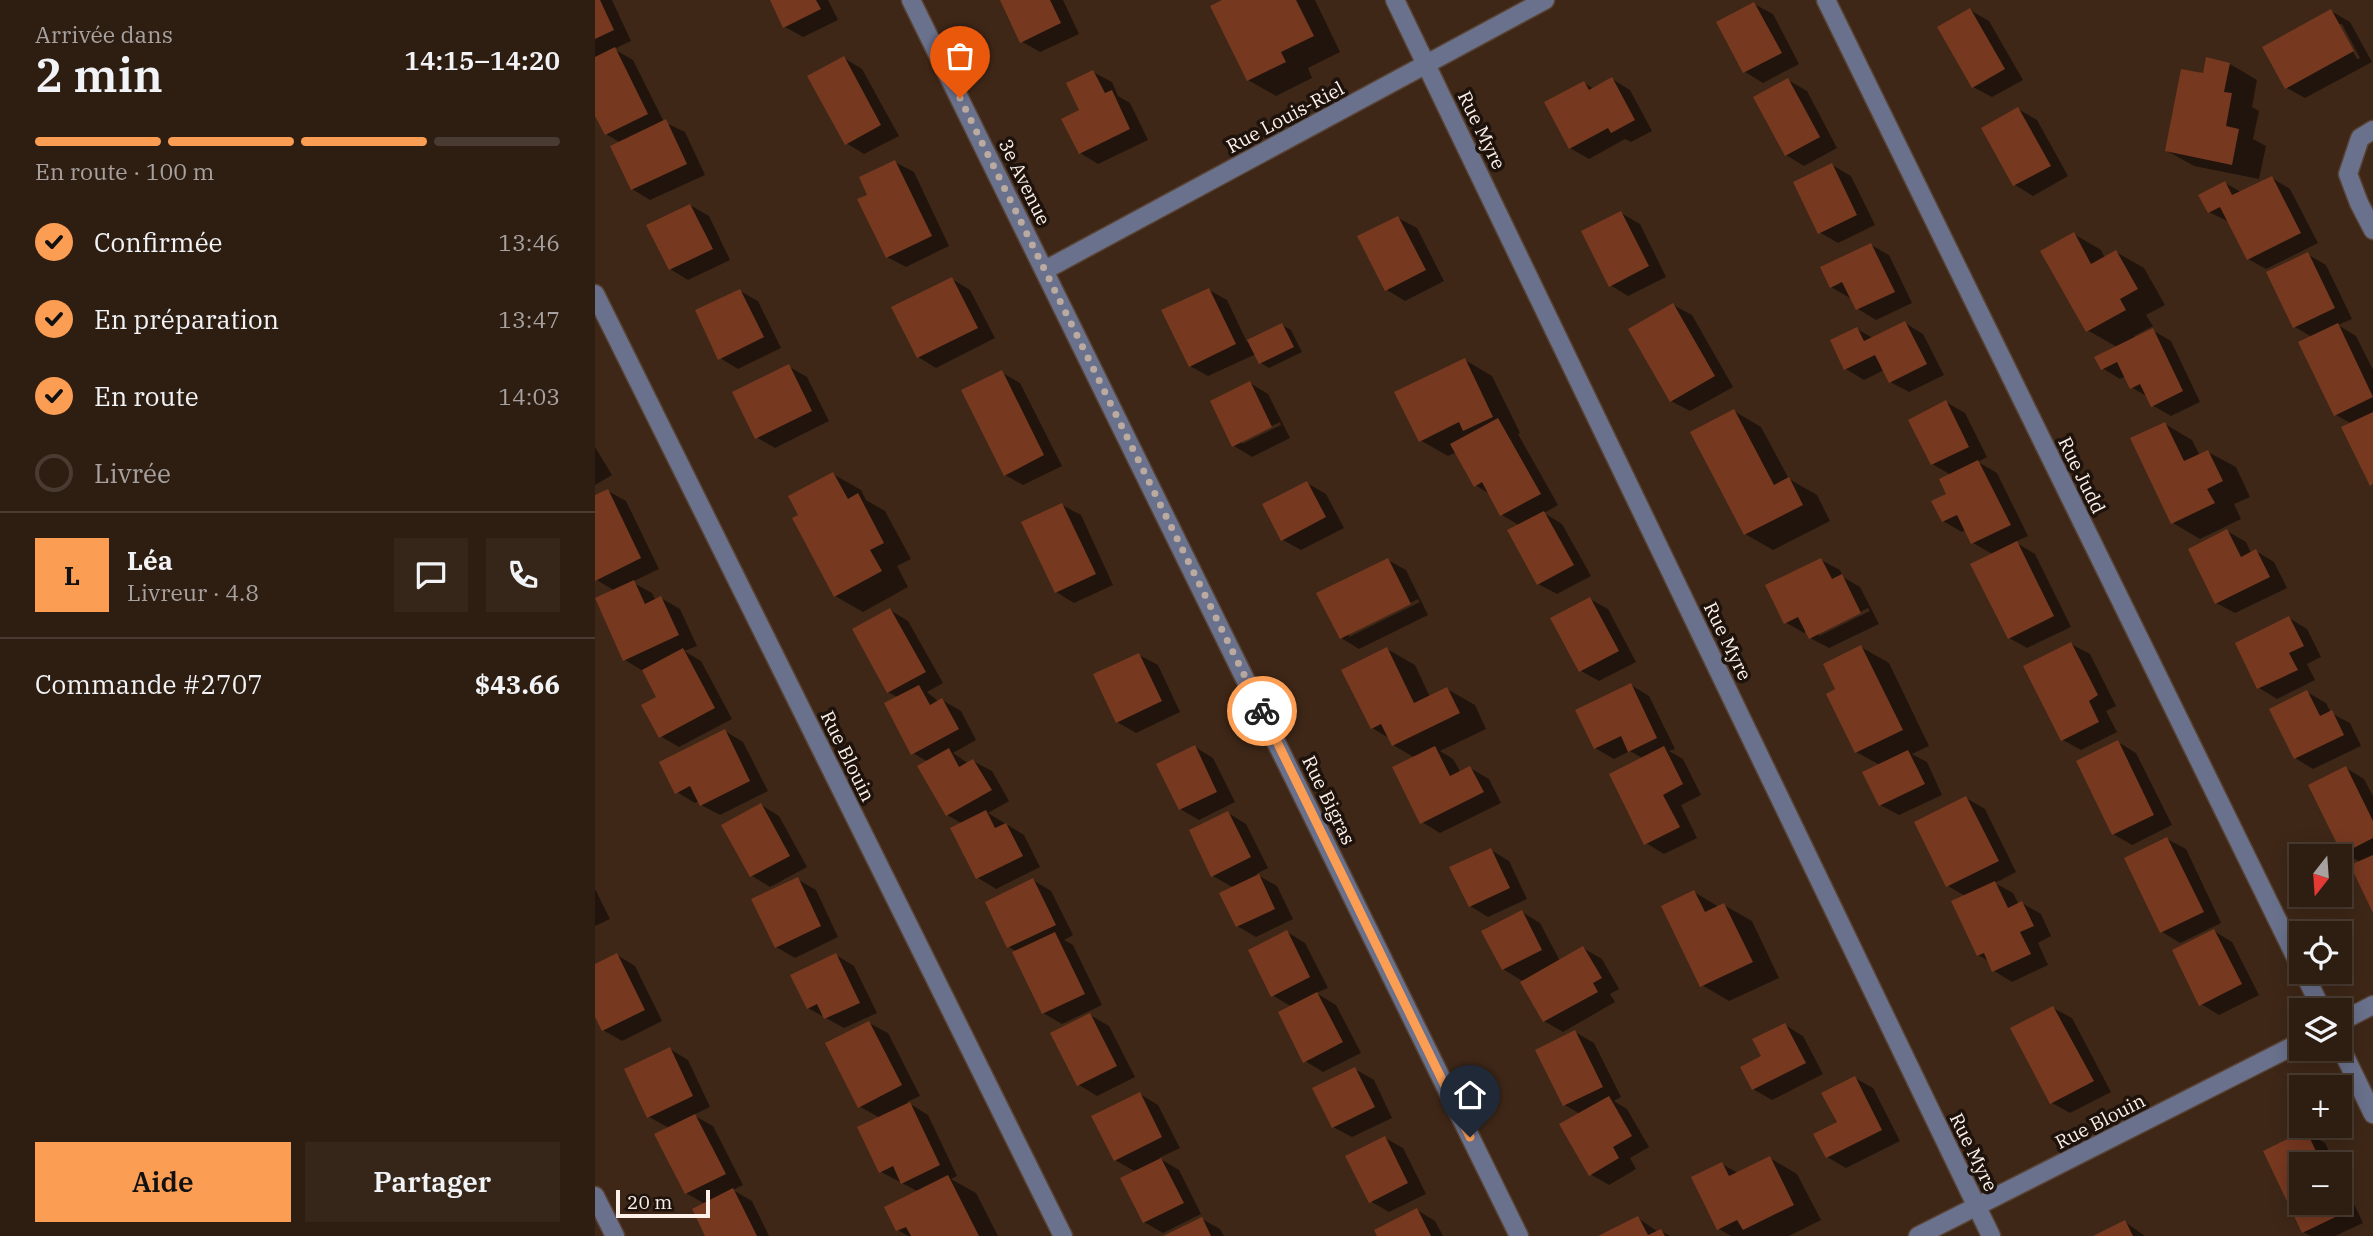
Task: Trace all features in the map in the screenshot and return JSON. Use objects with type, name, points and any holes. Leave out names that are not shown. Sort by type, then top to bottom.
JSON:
[{"type":"street","name":"3e Avenue","points":[[911,0],[1045,270]]},
{"type":"street","name":"Rue Myre","points":[[1395,0],[1991,1236]]},
{"type":"street","name":"Rue Louis-Riel","points":[[1045,270],[1545,0]]},
{"type":"street","name":"Rue Judd","points":[[1826,0],[2289,944]]},
{"type":"street","points":[[2373,130],[2360,138],[2348,174],[2373,229]]},
{"type":"street","name":"Rue Bigras","points":[[1045,270],[1519,1236]]},
{"type":"street","name":"Rue Blouin","points":[[595,295],[1063,1236]]},
{"type":"street","points":[[2352,1016],[2373,1005]]},
{"type":"street","name":"Rue Blouin","points":[[1918,1236],[2289,1048]]},
{"type":"street","points":[[2347,1061],[2373,1114]]},
{"type":"street","points":[[595,1196],[615,1236]]},
{"type":"building","points":[[595,0],[600,0],[614,30],[595,39]]},
{"type":"building","points":[[770,0],[816,0],[821,9],[783,28]]},
{"type":"building","points":[[1000,0],[1050,0],[1061,23],[1020,43]]},
{"type":"building","points":[[1222,0],[1296,0],[1314,36],[1281,52],[1286,62],[1247,81],[1210,6]]},
{"type":"building","points":[[1754,2],[1782,53],[1743,73],[1716,22]]},
{"type":"building","points":[[1970,8],[2005,69],[1972,88],[1937,27]]},
{"type":"building","points":[[2331,9],[2354,51],[2285,89],[2262,47]]},
{"type":"building","points":[[615,47],[648,114],[605,135],[595,116],[595,57]]},
{"type":"building","points":[[844,56],[881,125],[845,145],[807,76]]},
{"type":"building","points":[[2206,57],[2230,63],[2224,92],[2232,93],[2226,126],[2239,129],[2232,165],[2165,151],[2181,69],[2203,73]]},
{"type":"building","points":[[1093,70],[1105,93],[1112,90],[1130,129],[1079,154],[1061,119],[1079,110],[1066,83]]},
{"type":"building","points":[[1612,77],[1635,120],[1611,133],[1608,128],[1569,149],[1544,102],[1584,81],[1589,90]]},
{"type":"building","points":[[1788,78],[1820,137],[1785,156],[1753,97]]},
{"type":"building","points":[[2018,107],[2051,166],[2013,186],[1981,128]]},
{"type":"building","points":[[666,119],[687,164],[631,190],[610,146]]},
{"type":"building","points":[[895,160],[932,236],[886,258],[857,199],[867,195],[859,177]]},
{"type":"building","points":[[1832,163],[1857,215],[1818,234],[1793,182]]},
{"type":"building","points":[[2272,176],[2301,233],[2247,260],[2220,207],[2208,213],[2198,195],[2225,181],[2232,195]]},
{"type":"building","points":[[690,204],[713,249],[669,270],[646,225]]},
{"type":"building","points":[[1621,211],[1649,266],[1609,287],[1581,231]]},
{"type":"building","points":[[1398,216],[1426,270],[1385,291],[1357,236]]},
{"type":"building","points":[[2074,232],[2091,264],[2116,250],[2138,289],[2120,299],[2126,310],[2086,332],[2040,251]]},
{"type":"building","points":[[1871,243],[1895,292],[1856,310],[1842,282],[1830,288],[1820,267]]},
{"type":"building","points":[[2308,252],[2335,308],[2293,328],[2266,272]]},
{"type":"building","points":[[952,277],[978,328],[917,358],[891,307]]},
{"type":"building","points":[[1209,288],[1236,344],[1189,367],[1161,310]]},
{"type":"building","points":[[740,289],[764,337],[718,360],[695,310]]},
{"type":"building","points":[[1673,303],[1715,376],[1670,402],[1628,329]]},
{"type":"building","points":[[1905,321],[1927,364],[1889,383],[1875,355],[1844,370],[1830,340],[1857,327],[1864,341]]},
{"type":"building","points":[[1282,323],[1294,347],[1259,364],[1247,340]]},
{"type":"building","points":[[2338,323],[2373,397],[2334,416],[2298,342]]},
{"type":"building","points":[[2153,328],[2183,391],[2151,407],[2140,384],[2130,389],[2117,362],[2101,370],[2094,357]]},
{"type":"building","points":[[1465,358],[1493,417],[1463,431],[1459,422],[1419,442],[1394,392]]},
{"type":"building","points":[[789,364],[812,411],[755,439],[732,392]]},
{"type":"building","points":[[1002,370],[1044,455],[1004,476],[961,390]]},
{"type":"building","points":[[1250,381],[1272,427],[1232,447],[1210,401]]},
{"type":"building","points":[[1946,400],[1969,447],[1931,465],[1908,420]]},
{"type":"building","points":[[1734,409],[1774,485],[1789,477],[1803,505],[1744,535],[1690,432]]},
{"type":"building","points":[[2373,412],[2373,484],[2370,486],[2341,427]]},
{"type":"building","points":[[1498,418],[1541,494],[1500,516],[1482,482],[1474,487],[1450,444]]},
{"type":"building","points":[[2165,422],[2184,461],[2208,450],[2223,481],[2207,489],[2215,503],[2171,524],[2130,438]]},
{"type":"building","points":[[1978,460],[2011,525],[1971,544],[1957,515],[1942,522],[1931,501],[1946,494],[1939,479]]},
{"type":"building","points":[[833,472],[848,499],[858,493],[884,543],[870,550],[882,571],[834,597],[792,518],[798,515],[788,496]]},
{"type":"building","points":[[1307,481],[1326,517],[1281,541],[1262,504]]},
{"type":"building","points":[[608,489],[641,558],[595,581],[595,495]]},
{"type":"building","points":[[1062,503],[1096,574],[1055,593],[1021,522]]},
{"type":"building","points":[[1544,511],[1574,565],[1537,585],[1507,530]]},
{"type":"building","points":[[2227,529],[2241,557],[2256,549],[2270,577],[2215,604],[2188,549]]},
{"type":"building","points":[[2017,541],[2054,616],[2008,639],[1970,564]]},
{"type":"building","points":[[1388,558],[1411,604],[1340,639],[1316,593]]},
{"type":"building","points":[[1821,558],[1832,579],[1842,574],[1861,613],[1809,639],[1798,617],[1784,624],[1765,585]]},
{"type":"building","points":[[634,580],[645,604],[661,596],[679,635],[623,661],[595,598]]},
{"type":"building","points":[[1590,597],[1619,651],[1579,672],[1550,618]]},
{"type":"building","points":[[890,608],[926,672],[887,693],[852,629]]},
{"type":"building","points":[[2289,616],[2304,646],[2289,653],[2298,670],[2257,689],[2235,643]]},
{"type":"building","points":[[2071,642],[2098,695],[2089,701],[2099,722],[2061,741],[2023,666]]},
{"type":"building","points":[[1861,645],[1903,730],[1855,753],[1826,694],[1835,689],[1823,664]]},
{"type":"building","points":[[1387,647],[1414,703],[1447,687],[1460,713],[1392,746],[1381,724],[1371,729],[1341,670]]},
{"type":"building","points":[[683,648],[715,708],[659,738],[641,705],[656,697],[642,670]]},
{"type":"building","points":[[1139,653],[1162,701],[1116,723],[1093,674]]},
{"type":"building","points":[[1631,683],[1657,738],[1628,752],[1621,736],[1594,749],[1575,710]]},
{"type":"building","points":[[919,685],[930,705],[942,698],[959,729],[911,755],[884,703]]},
{"type":"building","points":[[2307,690],[2320,716],[2332,710],[2344,735],[2294,759],[2269,709]]},
{"type":"building","points":[[725,729],[750,781],[700,806],[690,786],[675,794],[659,762]]},
{"type":"building","points":[[2118,740],[2154,815],[2112,835],[2076,761]]},
{"type":"building","points":[[1195,745],[1217,792],[1179,810],[1156,764]]},
{"type":"building","points":[[1435,746],[1450,776],[1470,766],[1484,792],[1420,824],[1392,767]]},
{"type":"building","points":[[1664,746],[1683,784],[1663,795],[1680,827],[1644,845],[1609,774]]},
{"type":"building","points":[[949,748],[959,767],[973,759],[992,790],[946,816],[917,766]]},
{"type":"building","points":[[1908,750],[1925,784],[1879,806],[1862,772]]},
{"type":"building","points":[[2346,766],[2373,821],[2373,838],[2352,849],[2352,844],[2337,844],[2308,785]]},
{"type":"building","points":[[1966,796],[1999,861],[1946,887],[1914,822]]},
{"type":"building","points":[[761,803],[790,856],[750,877],[721,825]]},
{"type":"building","points":[[986,810],[995,828],[1006,823],[1023,856],[976,879],[950,828]]},
{"type":"building","points":[[1228,811],[1251,857],[1211,877],[1189,830]]},
{"type":"building","points":[[2167,837],[2204,912],[2160,933],[2124,858]]},
{"type":"building","points":[[1491,848],[1510,888],[1469,907],[1449,867]]},
{"type":"building","points":[[2373,855],[2373,913],[2352,869],[2352,864]]},
{"type":"building","points":[[1259,874],[1275,909],[1236,927],[1219,893]]},
{"type":"building","points":[[798,877],[821,926],[775,948],[751,899]]},
{"type":"building","points":[[1033,878],[1056,925],[1007,948],[985,902]]},
{"type":"building","points":[[1995,881],[2008,908],[2022,901],[2034,926],[2020,932],[2031,954],[1992,972],[1984,953],[1977,956],[1951,901]]},
{"type":"building","points":[[1694,890],[1705,912],[1724,903],[1753,962],[1700,987],[1661,906]]},
{"type":"building","points":[[1522,910],[1542,950],[1502,970],[1481,931]]},
{"type":"building","points":[[2214,929],[2242,984],[2199,1006],[2172,950]]},
{"type":"building","points":[[1287,930],[1310,977],[1271,997],[1248,950]]},
{"type":"building","points":[[1055,932],[1085,994],[1042,1014],[1012,952]]},
{"type":"building","points":[[1583,946],[1602,978],[1593,983],[1598,992],[1543,1022],[1520,982]]},
{"type":"building","points":[[617,953],[645,1010],[602,1031],[595,1017],[595,964]]},
{"type":"building","points":[[836,953],[860,1003],[824,1019],[817,1004],[807,1009],[790,975]]},
{"type":"building","points":[[1317,992],[1343,1042],[1303,1063],[1278,1012]]},
{"type":"building","points":[[2053,1006],[2094,1081],[2050,1104],[2010,1028]]},
{"type":"building","points":[[1090,1013],[1117,1066],[1077,1086],[1050,1033]]},
{"type":"building","points":[[869,1021],[902,1085],[858,1108],[825,1043]]},
{"type":"building","points":[[1785,1023],[1806,1063],[1752,1090],[1740,1067],[1761,1056],[1752,1039]]},
{"type":"building","points":[[1575,1030],[1603,1087],[1563,1106],[1535,1050]]},
{"type":"building","points":[[670,1047],[693,1096],[647,1118],[624,1069]]},
{"type":"building","points":[[1355,1067],[1375,1107],[1332,1128],[1312,1088]]},
{"type":"building","points":[[1855,1076],[1882,1130],[1826,1158],[1813,1134],[1837,1122],[1821,1093]]},
{"type":"building","points":[[1140,1092],[1162,1137],[1114,1161],[1091,1116]]},
{"type":"building","points":[[1609,1096],[1632,1136],[1613,1147],[1619,1158],[1589,1176],[1559,1124]]},
{"type":"building","points":[[910,1102],[940,1165],[901,1184],[893,1166],[879,1173],[857,1127]]},
{"type":"building","points":[[695,1114],[726,1174],[685,1194],[654,1134]]},
{"type":"building","points":[[1385,1136],[1408,1183],[1369,1203],[1345,1156]]},
{"type":"building","points":[[2290,1138],[2310,1138],[2316,1152],[2289,1152],[2289,1206],[2263,1151]]},
{"type":"building","points":[[1770,1156],[1794,1205],[1743,1230],[1737,1220],[1717,1230],[1691,1177],[1722,1162],[1729,1176]]},
{"type":"building","points":[[1161,1158],[1184,1203],[1143,1223],[1120,1178]]},
{"type":"building","points":[[948,1175],[979,1236],[911,1236],[906,1227],[896,1231],[884,1207]]},
{"type":"building","points":[[733,1188],[757,1236],[705,1236],[692,1209]]},
{"type":"building","points":[[1417,1208],[1431,1236],[1377,1236],[1374,1230]]},
{"type":"building","points":[[2293,1215],[2340,1215],[2302,1233]]},
{"type":"building","points":[[1638,1216],[1648,1235],[1661,1229],[1665,1236],[1598,1236]]},
{"type":"building","points":[[1202,1217],[1211,1236],[1163,1236]]},
{"type":"building","points":[[2125,1220],[2133,1236],[2093,1236]]},
{"type":"way so far","points":[[960,98],[1262,711]]},
{"type":"route","points":[[1262,711],[1470,1137]]}]
